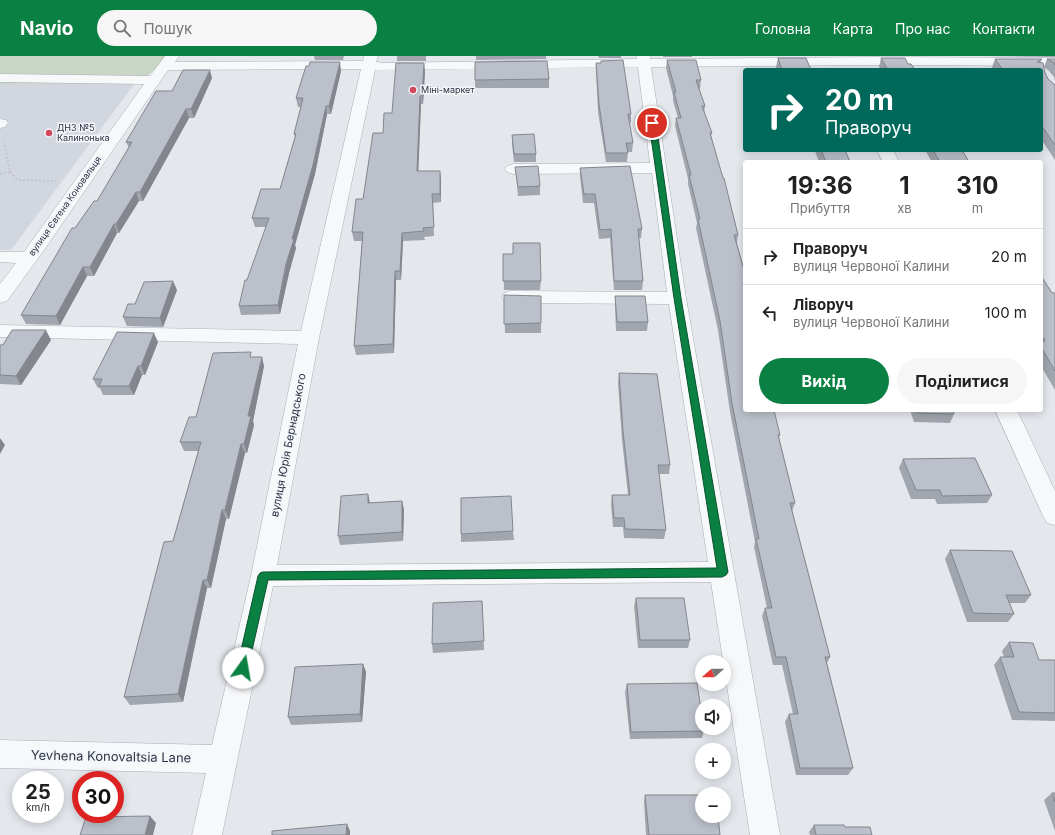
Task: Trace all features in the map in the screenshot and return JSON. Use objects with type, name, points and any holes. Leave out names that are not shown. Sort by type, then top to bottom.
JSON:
[{"type":"street","points":[[644,60],[678,298],[765,835]]},
{"type":"street","points":[[169,61],[644,60],[1037,68],[1055,62]]},
{"type":"street","name":"вулиця Євгена Коновальця","points":[[0,297],[38,246],[154,80],[169,61]]},
{"type":"street","name":"вулиця Юрія Бернадського","points":[[207,835],[222,759],[263,576],[309,338],[370,61]]},
{"type":"street","points":[[0,78],[154,80]]},
{"type":"street","points":[[513,169],[659,168]]},
{"type":"street","points":[[0,257],[28,258]]},
{"type":"street","points":[[506,297],[678,298]]},
{"type":"street","points":[[0,331],[309,338]]},
{"type":"street","points":[[1007,412],[1055,516]]},
{"type":"street","points":[[263,576],[722,572]]},
{"type":"street","name":"Yevhena Konovaltsia Lane","points":[[0,754],[222,759]]},
{"type":"path","points":[[1,123],[10,172],[18,180],[83,181]]},
{"type":"path","points":[[0,174],[10,172]]},
{"type":"shaded area","name":"ДНЗ №5 Калинонька","points":[[135,83],[11,250],[0,250],[0,84]]},
{"type":"green space","points":[[0,56],[165,56],[155,70],[135,83],[0,84]]},
{"type":"building","points":[[778,58],[806,58],[810,68],[781,68]]},
{"type":"building","points":[[881,58],[905,58],[908,64],[911,64],[914,68],[887,68]]},
{"type":"building","points":[[995,59],[1042,59],[1037,62],[1043,63],[1048,79],[1055,85],[1055,145],[1043,128],[1043,68],[1002,68]]},
{"type":"building","points":[[1047,59],[1055,59],[1055,65],[1053,62]]},
{"type":"building","points":[[623,60],[631,114],[628,114],[633,143],[626,143],[628,153],[606,153],[599,104],[596,63],[601,63],[601,61]]},
{"type":"building","points":[[667,60],[696,60],[701,80],[696,80],[705,106],[702,106],[712,133],[710,133],[724,178],[738,235],[734,235],[743,266],[743,412],[774,412],[780,435],[778,435],[795,503],[790,503],[830,657],[825,657],[853,768],[800,768],[789,714],[798,714],[786,657],[776,657],[765,608],[772,608],[756,539],[759,539],[732,403],[720,321],[698,219],[700,219],[689,175],[691,175],[676,118],[681,118],[674,92],[676,92]]},
{"type":"building","points":[[547,61],[549,79],[475,80],[475,62]]},
{"type":"building","points":[[310,62],[340,62],[329,106],[326,106],[313,165],[292,239],[294,239],[286,264],[278,305],[239,306],[245,280],[247,280],[269,218],[252,218],[261,189],[280,189],[296,134],[294,134],[303,98],[296,98],[306,66],[309,66]]},
{"type":"building","points":[[396,63],[424,63],[422,96],[420,96],[417,171],[440,171],[440,194],[432,194],[434,227],[423,228],[424,231],[402,233],[400,271],[395,271],[393,344],[354,346],[363,232],[352,232],[356,199],[363,199],[373,133],[383,133],[384,113],[392,113]]},
{"type":"building","points":[[183,70],[210,70],[191,109],[186,109],[140,192],[136,192],[116,224],[114,224],[90,267],[83,267],[56,316],[21,315],[72,228],[75,228],[94,201],[97,201],[132,142],[126,142],[156,91],[172,91]]},
{"type":"building","points":[[534,134],[536,154],[514,154],[512,135]]},
{"type":"building","points":[[822,152],[846,152],[849,160],[825,160]]},
{"type":"building","points":[[934,152],[963,152],[968,160],[939,160]]},
{"type":"building","points":[[538,166],[540,186],[518,187],[515,167]]},
{"type":"building","points":[[630,166],[642,229],[638,229],[643,281],[614,281],[611,229],[600,230],[595,194],[584,194],[580,168]]},
{"type":"building","points":[[513,243],[540,243],[541,281],[503,281],[503,254],[513,254]]},
{"type":"building","points":[[1043,279],[1052,293],[1055,293],[1055,371],[1043,350],[1043,341],[1045,341],[1043,338]]},
{"type":"building","points":[[173,281],[160,318],[123,317],[128,304],[135,304],[144,282]]},
{"type":"building","points":[[504,295],[541,296],[541,323],[504,324]]},
{"type":"building","points":[[615,296],[645,296],[648,322],[617,322]]},
{"type":"building","points":[[12,330],[46,330],[16,376],[0,375],[0,345],[3,345]]},
{"type":"building","points":[[117,332],[154,333],[141,366],[138,366],[129,386],[99,386],[102,379],[93,379]]},
{"type":"building","points":[[251,352],[250,357],[262,357],[248,416],[251,416],[244,444],[241,444],[225,510],[222,510],[207,580],[203,580],[178,694],[124,697],[164,542],[173,541],[201,442],[180,442],[189,417],[196,417],[213,353]]},
{"type":"building","points":[[619,373],[657,374],[670,465],[658,465],[666,530],[625,529],[624,518],[614,518],[612,495],[630,495],[623,431]]},
{"type":"building","points":[[954,412],[954,414],[918,413]]},
{"type":"building","points":[[975,458],[992,495],[942,496],[940,490],[916,490],[903,459]]},
{"type":"building","points":[[368,494],[368,503],[402,501],[402,532],[338,536],[341,496]]},
{"type":"building","points":[[511,496],[513,531],[461,534],[461,498]]},
{"type":"building","points":[[950,550],[1012,551],[1031,595],[1006,595],[1014,614],[973,613]]},
{"type":"building","points":[[636,598],[684,598],[690,640],[640,640]]},
{"type":"building","points":[[482,601],[484,641],[432,644],[433,603]]},
{"type":"building","points":[[1009,642],[1033,643],[1039,660],[1055,660],[1055,713],[1019,712],[1000,657],[1014,657]]},
{"type":"building","points":[[363,664],[360,714],[288,717],[295,667]]},
{"type":"building","points":[[695,683],[695,691],[698,691],[699,699],[695,699],[695,731],[631,732],[627,684]]},
{"type":"building","points":[[1052,793],[1055,793],[1055,802]]},
{"type":"building","points":[[645,795],[695,795],[695,823],[719,823],[720,835],[649,835]]},
{"type":"building","points":[[124,816],[150,816],[145,835],[80,835],[84,823],[124,823]]},
{"type":"building","points":[[347,824],[346,835],[272,835],[272,831]]},
{"type":"building","points":[[814,825],[870,827],[872,835],[816,835]]},
{"type":"place","name":"Міні-маркет","points":[[413,90]]},
{"type":"place","name":"ДНЗ №5 Калинонька","points":[[49,133]]},
{"type":"route","points":[[243,668],[263,576],[722,572],[678,298],[652,123]]}]
